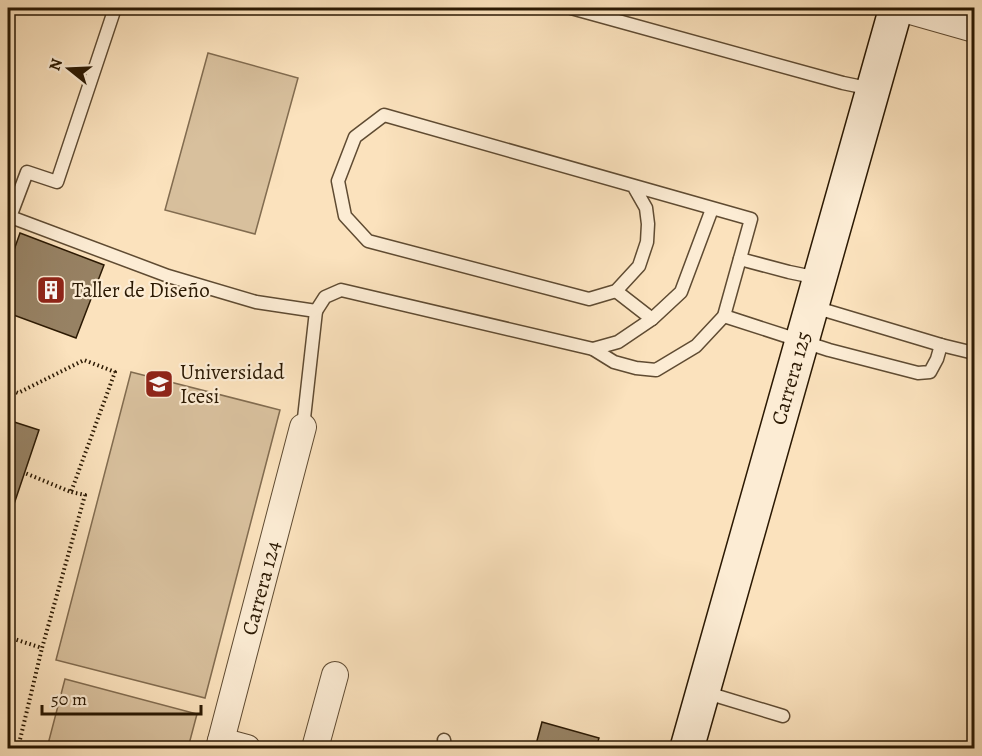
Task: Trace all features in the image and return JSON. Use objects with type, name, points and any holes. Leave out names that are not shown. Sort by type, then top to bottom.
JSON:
[{"type":"main road","name":"Carrera 125","points":[[687,748],[898,8]]},
{"type":"street","points":[[898,8],[975,29]]},
{"type":"street","name":"Carrera 124","points":[[220,745],[303,426]]},
{"type":"street","points":[[315,748],[335,675]]},
{"type":"street","points":[[220,745],[247,748]]},
{"type":"lane","points":[[115,8],[57,182],[27,172],[9,216],[168,276],[256,302],[316,311]]},
{"type":"lane","points":[[571,8],[873,90]]},
{"type":"lane","points":[[303,426],[316,311],[325,297],[341,290],[593,349],[614,362],[656,370],[696,346],[724,316],[751,219],[384,115],[355,137],[338,181],[345,216],[368,242],[589,299],[616,291],[639,266],[647,242],[648,224],[646,208],[634,187]]},
{"type":"lane","points":[[593,349],[618,342],[652,319],[681,292],[712,209]]},
{"type":"lane","points":[[740,259],[789,272],[816,292],[940,345],[975,353]]},
{"type":"lane","points":[[616,291],[652,319]]},
{"type":"lane","points":[[724,316],[829,350],[918,373],[930,372],[940,345]]},
{"type":"lane","points":[[703,691],[783,716]]},
{"type":"path","points":[[8,389],[18,393],[84,360],[115,372],[70,492]]},
{"type":"path","points":[[18,748],[42,648],[85,495],[70,492],[25,473]]},
{"type":"path","points":[[8,637],[42,648]]},
{"type":"shaded area","points":[[208,53],[298,78],[255,234],[165,210]]},
{"type":"shaded area","points":[[131,372],[280,410],[205,698],[56,660]]},
{"type":"shaded area","points":[[65,679],[197,714],[188,748],[47,748]]},
{"type":"building","name":"Taller de Diseño","points":[[20,233],[104,265],[76,338],[8,313],[8,267]]},
{"type":"building","points":[[8,420],[39,430],[10,516],[8,515]]},
{"type":"building","points":[[542,722],[599,738],[596,748],[535,748]]},
{"type":"place","name":"Taller de Diseño","points":[[51,290]]},
{"type":"place","name":"Universidad Icesi","points":[[159,384]]}]
